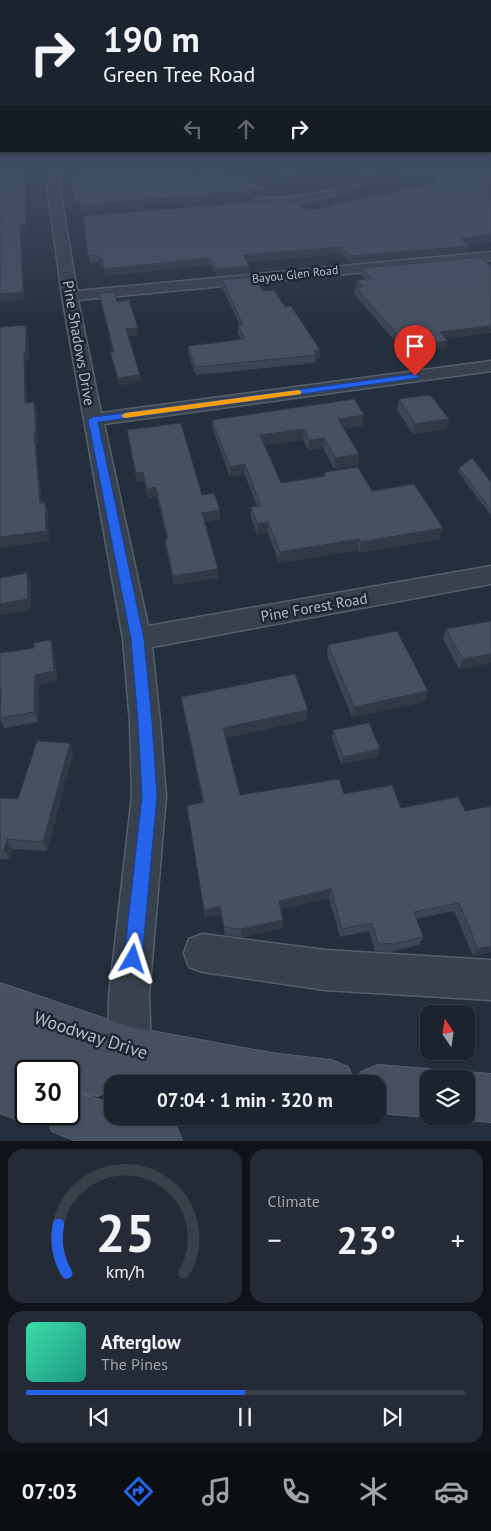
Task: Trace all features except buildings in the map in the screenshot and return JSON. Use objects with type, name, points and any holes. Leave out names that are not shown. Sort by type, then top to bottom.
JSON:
[{"type":"main road","name":"Woodway Drive","points":[[0,1004],[130,1067],[243,1075]]},
{"type":"main road","points":[[0,1050],[98,1072],[130,1067]]},
{"type":"main road","points":[[0,1090],[15,1095]]},
{"type":"main road","points":[[386,1090],[420,1092]]},
{"type":"main road","points":[[475,1097],[491,1098]]},
{"type":"main road","points":[[80,1117],[137,1133]]},
{"type":"street","name":"Pine Shadows Drive","points":[[65,221],[70,296],[137,639],[149,796],[130,996],[130,1067]]},
{"type":"street","name":"Bayou Glen Road","points":[[70,296],[491,256]]},
{"type":"street","points":[[93,420],[491,366]]},
{"type":"street","name":"Pine Forest Road","points":[[137,639],[491,575]]},
{"type":"street","points":[[203,953],[325,970],[491,980]]},
{"type":"slow traffic","points":[[125,416],[298,392]]},
{"type":"route","points":[[133,959],[149,796],[145,722],[137,639],[93,420],[415,376]]}]
